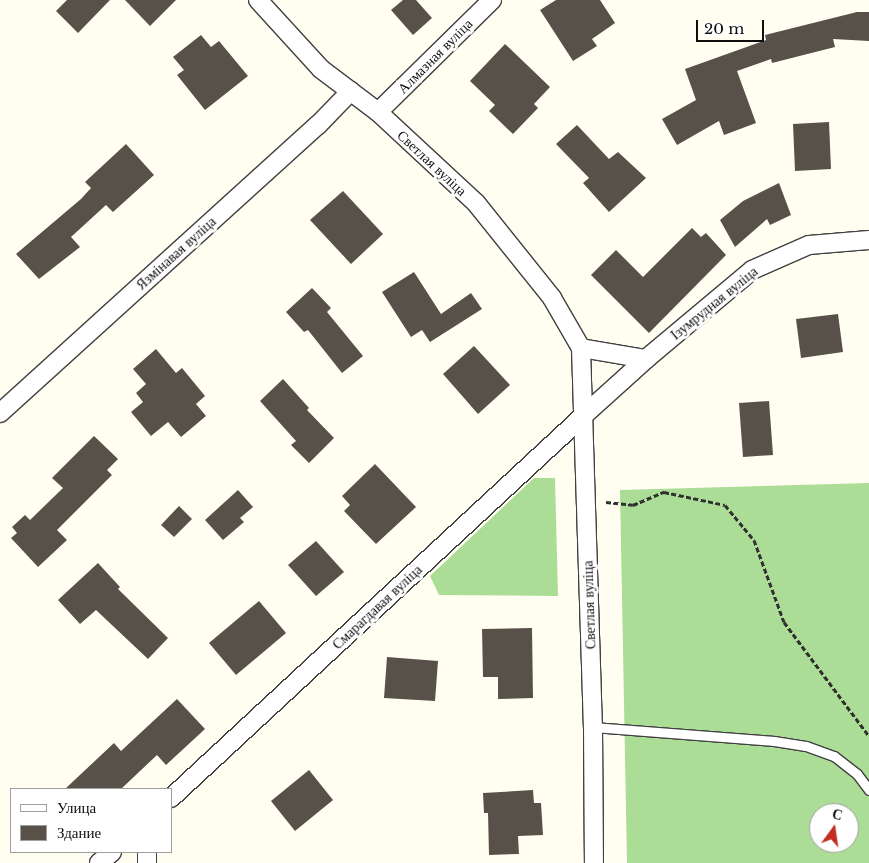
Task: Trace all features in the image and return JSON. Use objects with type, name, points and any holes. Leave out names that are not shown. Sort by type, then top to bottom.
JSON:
[{"type":"street","name":"Светлая вуліца","points":[[258,0],[321,69],[378,112],[476,203],[552,298],[581,348],[593,727],[594,863]]},
{"type":"street","name":"Алмазная вуліца","points":[[378,112],[488,1]]},
{"type":"street","name":"Язмінавая вуліца","points":[[0,412],[318,125],[351,92]]},
{"type":"street","name":"Ізумрудная вуліца","points":[[583,416],[646,358],[752,270],[809,245],[869,240]]},
{"type":"street","points":[[581,348],[646,358]]},
{"type":"street","name":"Смарагдавая вуліца","points":[[172,797],[583,416]]},
{"type":"street","points":[[99,863],[111,853]]},
{"type":"lane","points":[[593,727],[774,741],[806,746],[834,756],[856,774],[869,790]]},
{"type":"path","points":[[585,500],[634,505],[664,492],[725,504],[754,540],[784,622],[869,736]]},
{"type":"green space","points":[[534,478],[555,478],[558,596],[439,595],[430,576]]},
{"type":"green space","points":[[869,483],[869,863],[627,863],[620,490]]},
{"type":"building","points":[[67,0],[110,0],[78,33],[56,11]]},
{"type":"building","points":[[125,0],[176,0],[150,26]]},
{"type":"building","points":[[403,0],[416,0],[432,18],[413,35],[391,10]]},
{"type":"building","points":[[556,0],[600,0],[615,23],[592,39],[597,46],[573,61],[540,10]]},
{"type":"building","points":[[857,12],[869,12],[869,41],[833,39],[835,47],[772,63],[771,59],[737,71],[756,123],[724,135],[719,121],[677,145],[662,119],[696,100],[685,69],[766,40],[765,35]]},
{"type":"building","points":[[201,35],[211,47],[219,41],[248,76],[205,110],[177,75],[184,70],[173,57]]},
{"type":"building","points":[[505,44],[550,87],[534,104],[538,108],[513,134],[489,111],[495,105],[470,81]]},
{"type":"building","points":[[829,122],[831,169],[795,171],[793,124]]},
{"type":"building","points":[[577,125],[609,159],[618,152],[646,178],[609,212],[583,183],[589,178],[556,144]]},
{"type":"building","points":[[126,144],[154,175],[113,212],[106,205],[71,237],[80,247],[39,279],[16,254],[81,199],[91,188],[85,182]]},
{"type":"building","points":[[779,183],[791,215],[770,225],[767,219],[735,247],[720,220],[743,201]]},
{"type":"building","points":[[343,191],[383,234],[351,264],[310,220]]},
{"type":"building","points":[[692,228],[701,237],[706,233],[726,255],[649,333],[591,275],[616,250],[643,277]]},
{"type":"building","points":[[414,272],[441,314],[471,293],[482,309],[430,342],[422,330],[411,337],[382,292]]},
{"type":"building","points":[[312,288],[331,308],[327,312],[363,356],[342,373],[308,330],[304,332],[286,312]]},
{"type":"building","points":[[838,314],[843,352],[801,358],[796,319]]},
{"type":"building","points":[[474,346],[510,385],[478,414],[443,374]]},
{"type":"building","points":[[156,349],[176,373],[182,368],[205,396],[196,404],[206,416],[181,437],[168,422],[151,436],[131,412],[143,402],[136,393],[146,384],[133,369]]},
{"type":"building","points":[[283,379],[309,408],[307,410],[334,438],[309,463],[291,445],[296,441],[260,401]]},
{"type":"building","points":[[769,401],[773,455],[743,457],[739,403]]},
{"type":"building","points":[[94,436],[118,459],[107,470],[112,475],[57,530],[67,540],[38,567],[11,538],[17,533],[12,527],[25,515],[30,520],[63,488],[52,478]]},
{"type":"building","points":[[375,464],[416,507],[376,544],[344,511],[350,505],[342,496]]},
{"type":"building","points":[[238,490],[253,507],[240,518],[244,522],[223,540],[205,520]]},
{"type":"building","points":[[179,506],[192,519],[174,537],[161,525]]},
{"type":"building","points":[[316,541],[344,572],[316,596],[288,565]]},
{"type":"building","points":[[98,563],[120,587],[118,589],[168,638],[148,659],[96,610],[80,624],[58,600]]},
{"type":"building","points":[[259,601],[286,633],[236,675],[209,643]]},
{"type":"building","points":[[532,628],[533,698],[498,699],[498,677],[483,677],[482,629]]},
{"type":"building","points":[[387,657],[438,661],[435,701],[384,698]]},
{"type":"building","points":[[177,699],[205,729],[166,765],[157,755],[122,788],[66,788],[114,743],[121,751]]},
{"type":"building","points":[[309,770],[333,800],[295,831],[271,801]]},
{"type":"building","points":[[533,790],[534,803],[541,803],[543,835],[518,836],[519,854],[489,855],[488,813],[484,813],[483,793]]}]
